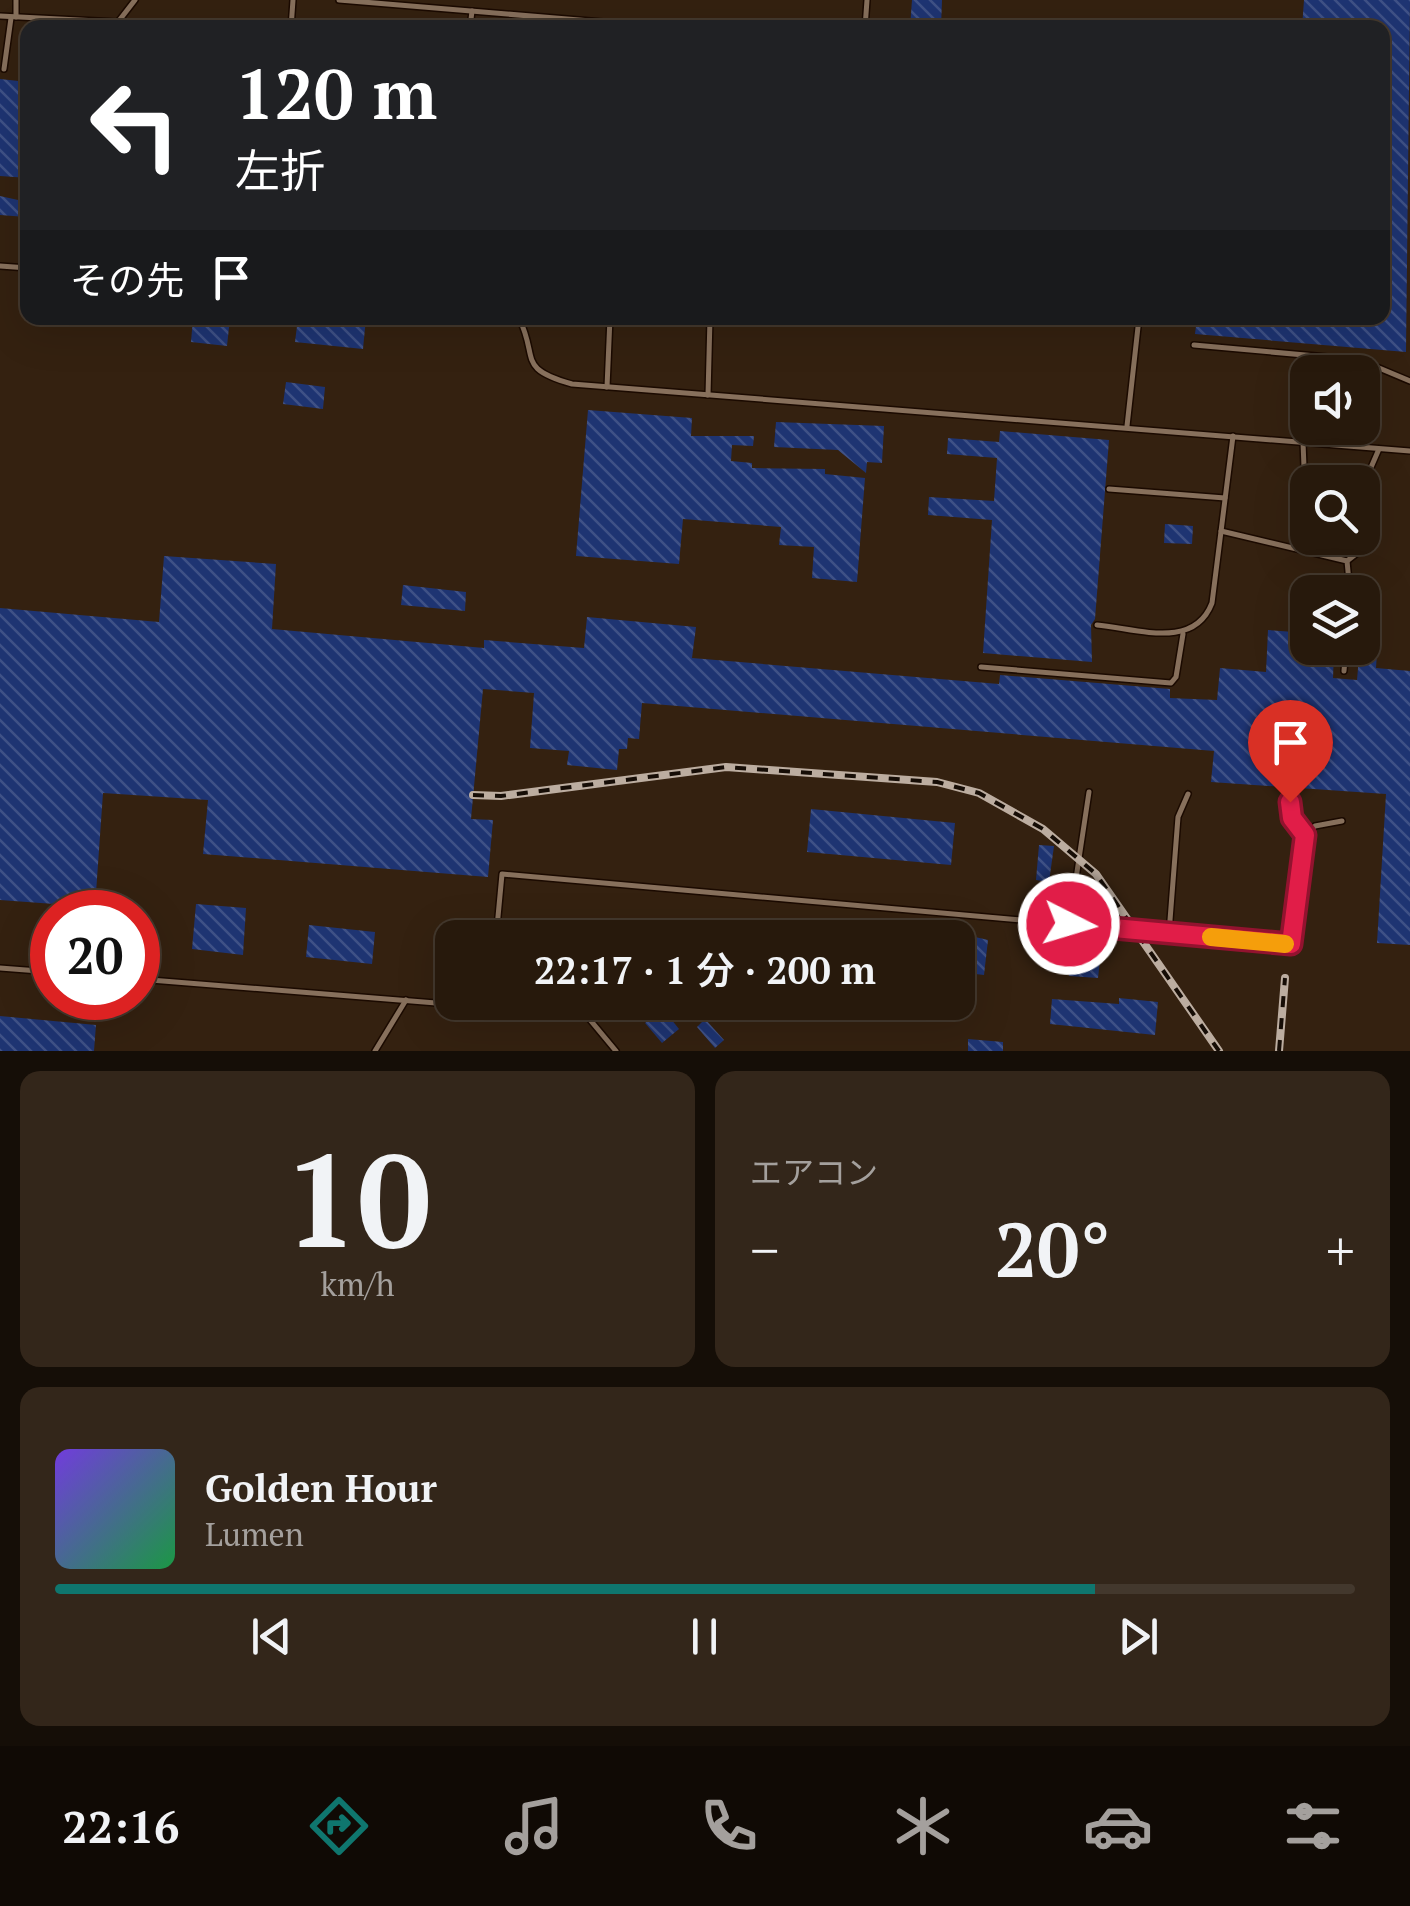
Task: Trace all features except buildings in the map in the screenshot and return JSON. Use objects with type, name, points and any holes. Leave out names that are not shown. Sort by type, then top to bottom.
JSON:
[{"type":"lane","points":[[4,69],[16,0]]},
{"type":"lane","points":[[120,20],[135,0]]},
{"type":"lane","points":[[340,0],[579,20]]},
{"type":"lane","points":[[471,20],[472,11]]},
{"type":"lane","points":[[0,16],[76,20]]},
{"type":"lane","points":[[521,325],[527,358],[537,372],[572,384],[1290,441]]},
{"type":"lane","points":[[608,387],[610,325]]},
{"type":"lane","points":[[708,395],[710,325]]},
{"type":"lane","points":[[1128,426],[1137,325]]},
{"type":"lane","points":[[1194,346],[1360,360],[1410,381]]},
{"type":"lane","points":[[1097,625],[1183,634],[1203,621],[1212,603],[1233,436]]},
{"type":"lane","points":[[1336,445],[1410,451]]},
{"type":"lane","points":[[1373,465],[1379,449]]},
{"type":"lane","points":[[1109,489],[1226,498]]},
{"type":"lane","points":[[1221,531],[1347,561]]},
{"type":"lane","points":[[1347,561],[1355,555]]},
{"type":"lane","points":[[1347,561],[1348,575]]},
{"type":"lane","points":[[982,667],[1170,683],[1176,677],[1183,634]]},
{"type":"lane","points":[[1344,672],[1345,665]]},
{"type":"lane","points":[[1069,924],[1089,792]]},
{"type":"lane","points":[[1168,933],[1178,817],[1188,794]]},
{"type":"lane","points":[[1290,802],[1292,818],[1305,835]]},
{"type":"lane","points":[[498,920],[502,874],[1291,944],[1305,835],[1315,826],[1342,821]]},
{"type":"lane","points":[[0,968],[30,970]]},
{"type":"lane","points":[[160,981],[435,1002]]},
{"type":"lane","points":[[376,1051],[406,1000]]},
{"type":"lane","points":[[590,1020],[616,1051]]},
{"type":"railway","points":[[473,795],[501,796],[726,767],[937,782],[979,793],[1043,829],[1096,874],[1219,1051]]},
{"type":"railway","points":[[1279,1051],[1285,978]]},
{"type":"slow traffic","points":[[1211,937],[1285,944]]},
{"type":"route","points":[[1069,924],[1291,944],[1305,835],[1296,827],[1290,802]]}]
